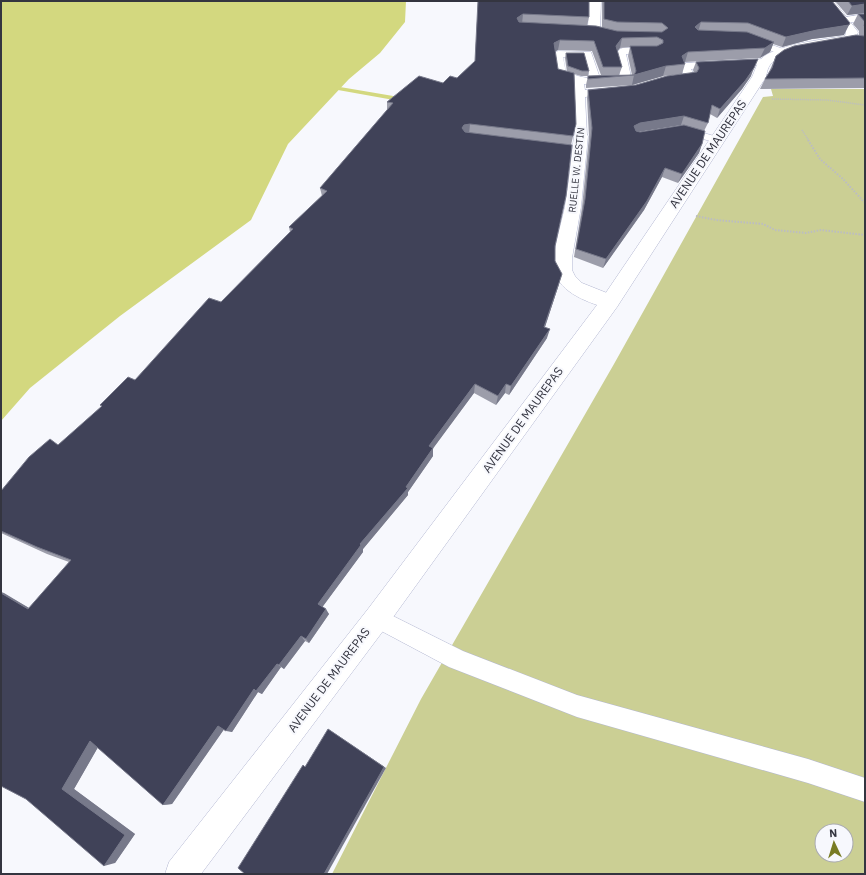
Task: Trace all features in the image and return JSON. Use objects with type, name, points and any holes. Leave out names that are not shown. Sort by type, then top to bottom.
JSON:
[{"type":"street","points":[[594,31],[595,1]]},
{"type":"street","points":[[828,1],[852,32],[851,38]]},
{"type":"street","points":[[844,20],[865,18]]},
{"type":"street","points":[[774,57],[851,38],[865,42]]},
{"type":"street","name":"AVENUE DE MAUREPAS","points":[[181,874],[376,618],[610,302],[759,77],[774,57]]},
{"type":"street","name":"RUELLE W. DESTIN","points":[[577,142],[573,207],[563,258],[563,270],[568,280],[576,288],[610,302]]},
{"type":"lane","points":[[744,37],[774,57]]},
{"type":"lane","points":[[596,81],[588,54],[558,54],[562,76],[571,77],[579,81],[596,81],[628,81],[620,55],[623,51],[654,51]]},
{"type":"lane","points":[[664,80],[690,77],[685,66],[774,57]]},
{"type":"lane","name":"RUELLE W. DESTIN","points":[[577,142],[580,94],[579,81]]},
{"type":"lane","points":[[580,94],[634,89]]},
{"type":"lane","points":[[674,130],[681,129],[717,140]]},
{"type":"lane","points":[[376,618],[457,659],[577,706],[808,771],[865,790]]},
{"type":"path","points":[[750,91],[764,95],[769,99],[827,100],[865,105]]},
{"type":"path","points":[[802,130],[820,159],[843,179],[865,203]]},
{"type":"path","points":[[671,209],[716,220],[763,224],[774,230],[806,233],[821,230],[865,235]]},
{"type":"shaded area","points":[[1,1],[406,1],[405,22],[380,53],[349,79],[288,144],[251,220],[120,316],[30,388],[1,421]]},
{"type":"shaded area","points":[[771,89],[865,89],[865,874],[332,874],[421,699],[614,364],[763,97],[773,96]]},
{"type":"building","points":[[478,1],[589,1],[589,17],[523,14],[517,18],[519,22],[596,26],[617,31],[662,32],[668,28],[662,23],[617,22],[604,19],[604,1],[832,1],[850,23],[849,25],[786,37],[748,23],[701,22],[695,27],[698,30],[747,32],[774,42],[765,48],[688,52],[682,56],[685,64],[666,66],[634,75],[636,71],[630,46],[657,46],[663,43],[663,40],[657,37],[622,38],[616,46],[622,67],[603,67],[594,41],[560,40],[554,43],[558,69],[574,73],[576,124],[573,136],[470,124],[464,125],[462,128],[465,132],[572,145],[566,196],[555,246],[555,261],[562,274],[544,327],[550,329],[511,386],[506,384],[498,396],[475,384],[429,446],[433,448],[406,487],[408,488],[360,544],[361,545],[318,604],[326,609],[306,639],[301,636],[279,665],[277,664],[256,691],[254,689],[226,731],[218,726],[163,805],[90,741],[62,789],[125,835],[104,866],[26,799],[1,786],[1,593],[28,609],[71,560],[1,531],[1,491],[29,457],[50,439],[58,445],[102,406],[100,405],[128,377],[135,380],[209,298],[221,302],[293,229],[289,227],[327,191],[320,188],[393,103],[387,102],[419,76],[443,83],[450,76],[457,78],[475,61]]},
{"type":"building","points":[[848,1],[865,1],[865,4],[852,6]]},
{"type":"building","points":[[858,14],[865,14],[865,22]]},
{"type":"building","points":[[856,35],[865,36],[865,78],[765,79],[772,68],[776,56],[784,50],[794,46]]},
{"type":"building","points":[[566,53],[584,53],[589,71],[582,71],[568,66]]},
{"type":"building","points":[[758,59],[745,81],[720,109],[712,105],[708,123],[684,116],[640,123],[634,126],[636,131],[640,132],[684,125],[705,131],[702,144],[682,174],[665,168],[647,201],[606,259],[576,249],[585,199],[592,128],[588,90],[636,85],[667,76],[697,72],[699,68],[696,62]]},
{"type":"building","points":[[634,75],[588,79],[588,76]]},
{"type":"building","points":[[328,729],[384,767],[324,874],[245,874],[238,868],[303,765],[305,767]]},
{"type":"waterway","points":[[340,89],[405,100]]}]
